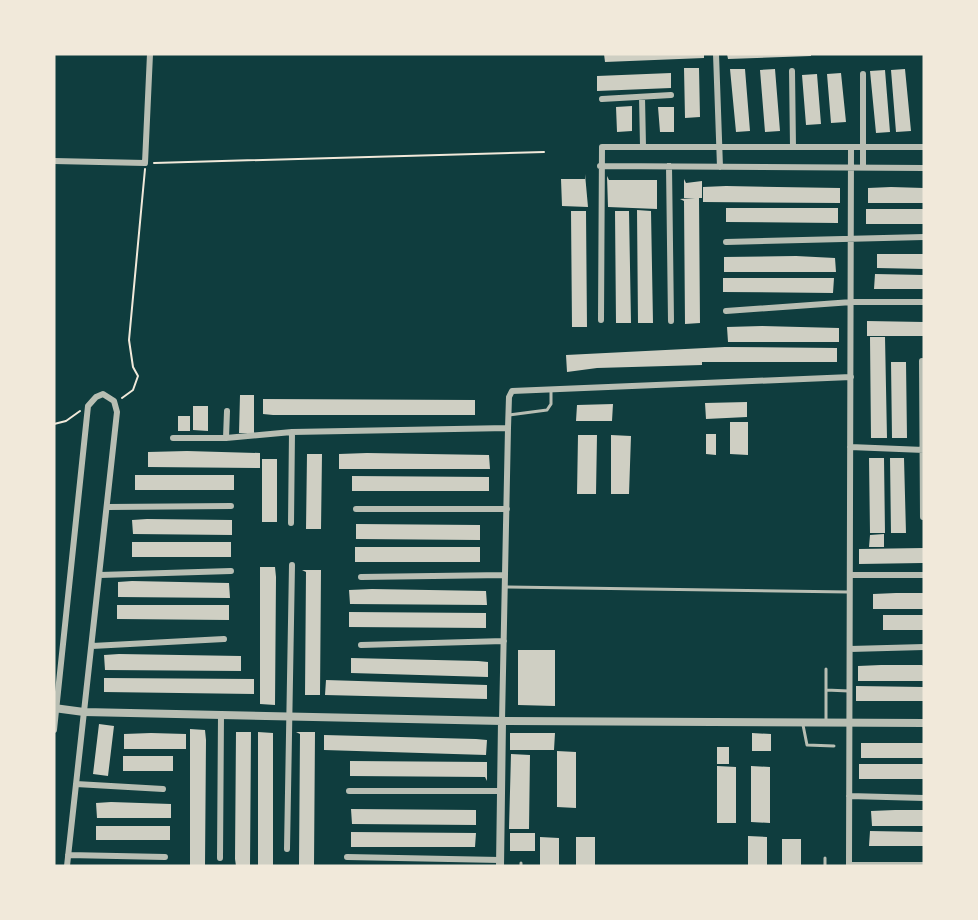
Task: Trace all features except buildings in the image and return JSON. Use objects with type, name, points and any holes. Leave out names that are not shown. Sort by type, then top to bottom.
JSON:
[{"type":"street","points":[[54,161],[145,164],[150,54]]},
{"type":"street","points":[[717,54],[720,167]]},
{"type":"street","points":[[792,71],[793,147]]},
{"type":"street","points":[[863,74],[863,167]]},
{"type":"street","points":[[602,99],[671,95]]},
{"type":"street","points":[[642,97],[643,146]]},
{"type":"street","points":[[601,320],[600,166],[602,147],[924,147]]},
{"type":"street","points":[[851,147],[853,237],[849,865],[924,865]]},
{"type":"street","points":[[600,166],[924,168]]},
{"type":"street","points":[[669,166],[671,321]]},
{"type":"street","points":[[726,242],[924,237]]},
{"type":"street","points":[[726,311],[852,302],[924,302]]},
{"type":"street","points":[[922,361],[923,517]]},
{"type":"street","points":[[347,857],[500,863],[508,429],[512,391],[851,377]]},
{"type":"street","points":[[54,730],[88,406],[96,397],[103,394],[114,401],[117,412],[67,866]]},
{"type":"street","points":[[226,438],[227,411]]},
{"type":"street","points":[[172,438],[226,438],[292,432],[508,429]]},
{"type":"street","points":[[291,523],[292,432]]},
{"type":"street","points":[[850,447],[924,450]]},
{"type":"street","points":[[108,507],[231,506]]},
{"type":"street","points":[[356,509],[507,509]]},
{"type":"street","points":[[287,849],[292,565]]},
{"type":"street","points":[[100,575],[231,572]]},
{"type":"street","points":[[361,577],[505,575]]},
{"type":"street","points":[[850,575],[924,575]]},
{"type":"street","points":[[92,646],[224,639]]},
{"type":"street","points":[[361,645],[504,641]]},
{"type":"street","points":[[850,649],[924,647]]},
{"type":"street","points":[[55,708],[84,712],[502,721],[924,723]]},
{"type":"street","points":[[220,858],[221,715]]},
{"type":"street","points":[[76,784],[164,789]]},
{"type":"street","points":[[349,791],[501,791]]},
{"type":"street","points":[[849,796],[924,798]]},
{"type":"street","points":[[68,855],[165,857]]},
{"type":"lane","points":[[509,415],[547,410],[552,388]]},
{"type":"lane","points":[[505,587],[850,592]]},
{"type":"lane","points":[[826,669],[826,723]]},
{"type":"lane","points":[[826,690],[849,692]]},
{"type":"lane","points":[[803,723],[807,745],[834,747]]},
{"type":"lane","points":[[825,858],[825,866]]},
{"type":"path","points":[[114,401],[133,390],[138,376],[133,367],[129,340],[145,164],[544,152]]},
{"type":"path","points":[[54,424],[66,421],[88,406]]}]
